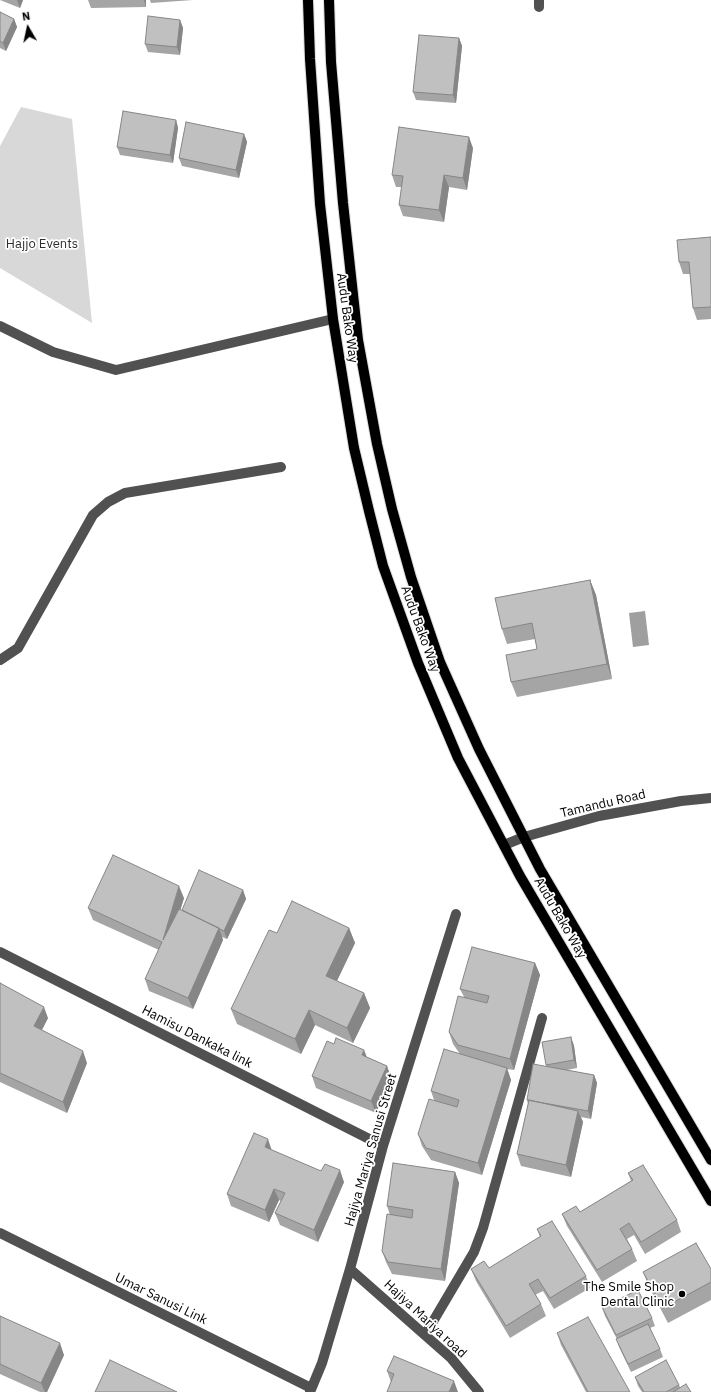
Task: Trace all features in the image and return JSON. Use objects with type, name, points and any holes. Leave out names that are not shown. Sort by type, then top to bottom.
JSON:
[{"type":"main road","name":"Audu Bako Way","points":[[308,0],[310,59],[320,196],[333,319],[354,448],[368,511],[383,566],[418,664],[458,758],[520,876],[711,1201]]},
{"type":"main road","name":"Audu Bako Way","points":[[329,0],[331,62],[343,203],[358,340],[377,444],[392,509],[411,577],[440,662],[479,749],[540,869],[711,1160]]},
{"type":"street","points":[[0,326],[53,352],[116,370],[333,319]]},
{"type":"street","points":[[0,660],[18,648],[93,515],[108,502],[125,493],[281,467]]},
{"type":"street","name":"Tamandu Road","points":[[504,845],[524,837],[600,816],[681,801],[711,798]]},
{"type":"street","name":"Hajiya Mariya Sanusi Street","points":[[311,1390],[322,1363],[350,1269],[383,1146],[456,914]]},
{"type":"street","name":"Hamisu Dankaka link","points":[[0,952],[383,1146]]},
{"type":"street","points":[[425,1335],[474,1252],[483,1228],[542,1018]]},
{"type":"street","name":"Umar Sanusi Link","points":[[0,1233],[311,1390]]},
{"type":"street","name":"Hajiya Mariya road","points":[[350,1269],[451,1358],[480,1392]]},
{"type":"green space","name":"Hajjo Events","points":[[21,107],[72,119],[92,323],[0,268],[0,146]]},
{"type":"shaded area","points":[[645,611],[649,645],[633,647],[629,613]]},
{"type":"building","points":[[0,12],[14,19],[3,43],[0,41]]},
{"type":"building","points":[[148,16],[180,20],[177,47],[145,44]]},
{"type":"building","points":[[419,35],[459,38],[453,95],[413,92]]},
{"type":"building","points":[[123,111],[176,120],[170,155],[117,147]]},
{"type":"building","points":[[186,122],[244,134],[236,170],[179,158]]},
{"type":"building","points":[[399,127],[469,137],[463,178],[444,175],[439,210],[399,205],[403,176],[392,175]]},
{"type":"building","points":[[711,237],[711,307],[693,308],[689,262],[679,262],[677,240]]},
{"type":"building","points":[[590,580],[607,664],[511,682],[506,655],[537,649],[532,623],[502,629],[495,598]]},
{"type":"building","points":[[113,855],[179,886],[163,940],[179,909],[219,928],[188,998],[145,979],[162,942],[88,908]]},
{"type":"building","points":[[199,870],[243,890],[224,931],[182,910]]},
{"type":"building","points":[[292,901],[349,928],[326,976],[364,993],[347,1028],[309,1010],[295,1039],[231,1009],[269,930],[277,933]]},
{"type":"building","points":[[472,947],[535,963],[510,1059],[458,1045],[449,1032],[458,996],[487,1003],[489,996],[460,989]]},
{"type":"building","points":[[0,983],[44,1007],[34,1026],[83,1051],[63,1102],[0,1073]]},
{"type":"building","points":[[571,1037],[574,1060],[546,1065],[542,1042]]},
{"type":"building","points":[[336,1038],[364,1050],[362,1055],[387,1066],[371,1101],[312,1076],[327,1041],[334,1044]]},
{"type":"building","points":[[444,1049],[507,1068],[478,1163],[426,1148],[418,1134],[429,1099],[457,1107],[459,1100],[431,1091]]},
{"type":"building","points":[[533,1064],[594,1075],[588,1111],[527,1100]]},
{"type":"building","points":[[529,1100],[578,1111],[566,1165],[517,1154]]},
{"type":"building","points":[[254,1133],[268,1139],[265,1147],[321,1171],[325,1164],[340,1170],[314,1230],[275,1213],[285,1193],[274,1189],[265,1210],[227,1194]]},
{"type":"building","points":[[393,1163],[455,1172],[441,1269],[388,1262],[382,1251],[387,1214],[412,1218],[413,1210],[387,1206]]},
{"type":"building","points":[[643,1165],[677,1220],[641,1242],[629,1223],[620,1229],[632,1249],[597,1270],[562,1214],[576,1206],[580,1212],[633,1180],[628,1173]]},
{"type":"building","points":[[552,1221],[586,1276],[550,1298],[538,1279],[529,1284],[541,1304],[506,1326],[471,1269],[484,1261],[489,1268],[541,1236],[537,1229]]},
{"type":"building","points":[[696,1243],[711,1269],[711,1282],[663,1308],[643,1272]]},
{"type":"building","points":[[638,1290],[652,1318],[616,1335],[602,1307]]},
{"type":"building","points":[[0,1316],[60,1343],[41,1383],[0,1364]]},
{"type":"building","points":[[588,1317],[630,1392],[588,1392],[557,1333]]},
{"type":"building","points":[[648,1324],[660,1349],[628,1364],[616,1339]]},
{"type":"building","points":[[394,1356],[454,1381],[449,1392],[387,1392],[394,1374],[387,1371]]},
{"type":"building","points":[[110,1360],[177,1392],[95,1392]]},
{"type":"building","points":[[666,1360],[679,1385],[666,1392],[644,1392],[635,1377]]},
{"type":"building","points":[[686,1384],[691,1392],[673,1392]]},
{"type":"place","name":"The Smile Shop Dental Clinic","points":[[682,1294]]}]
